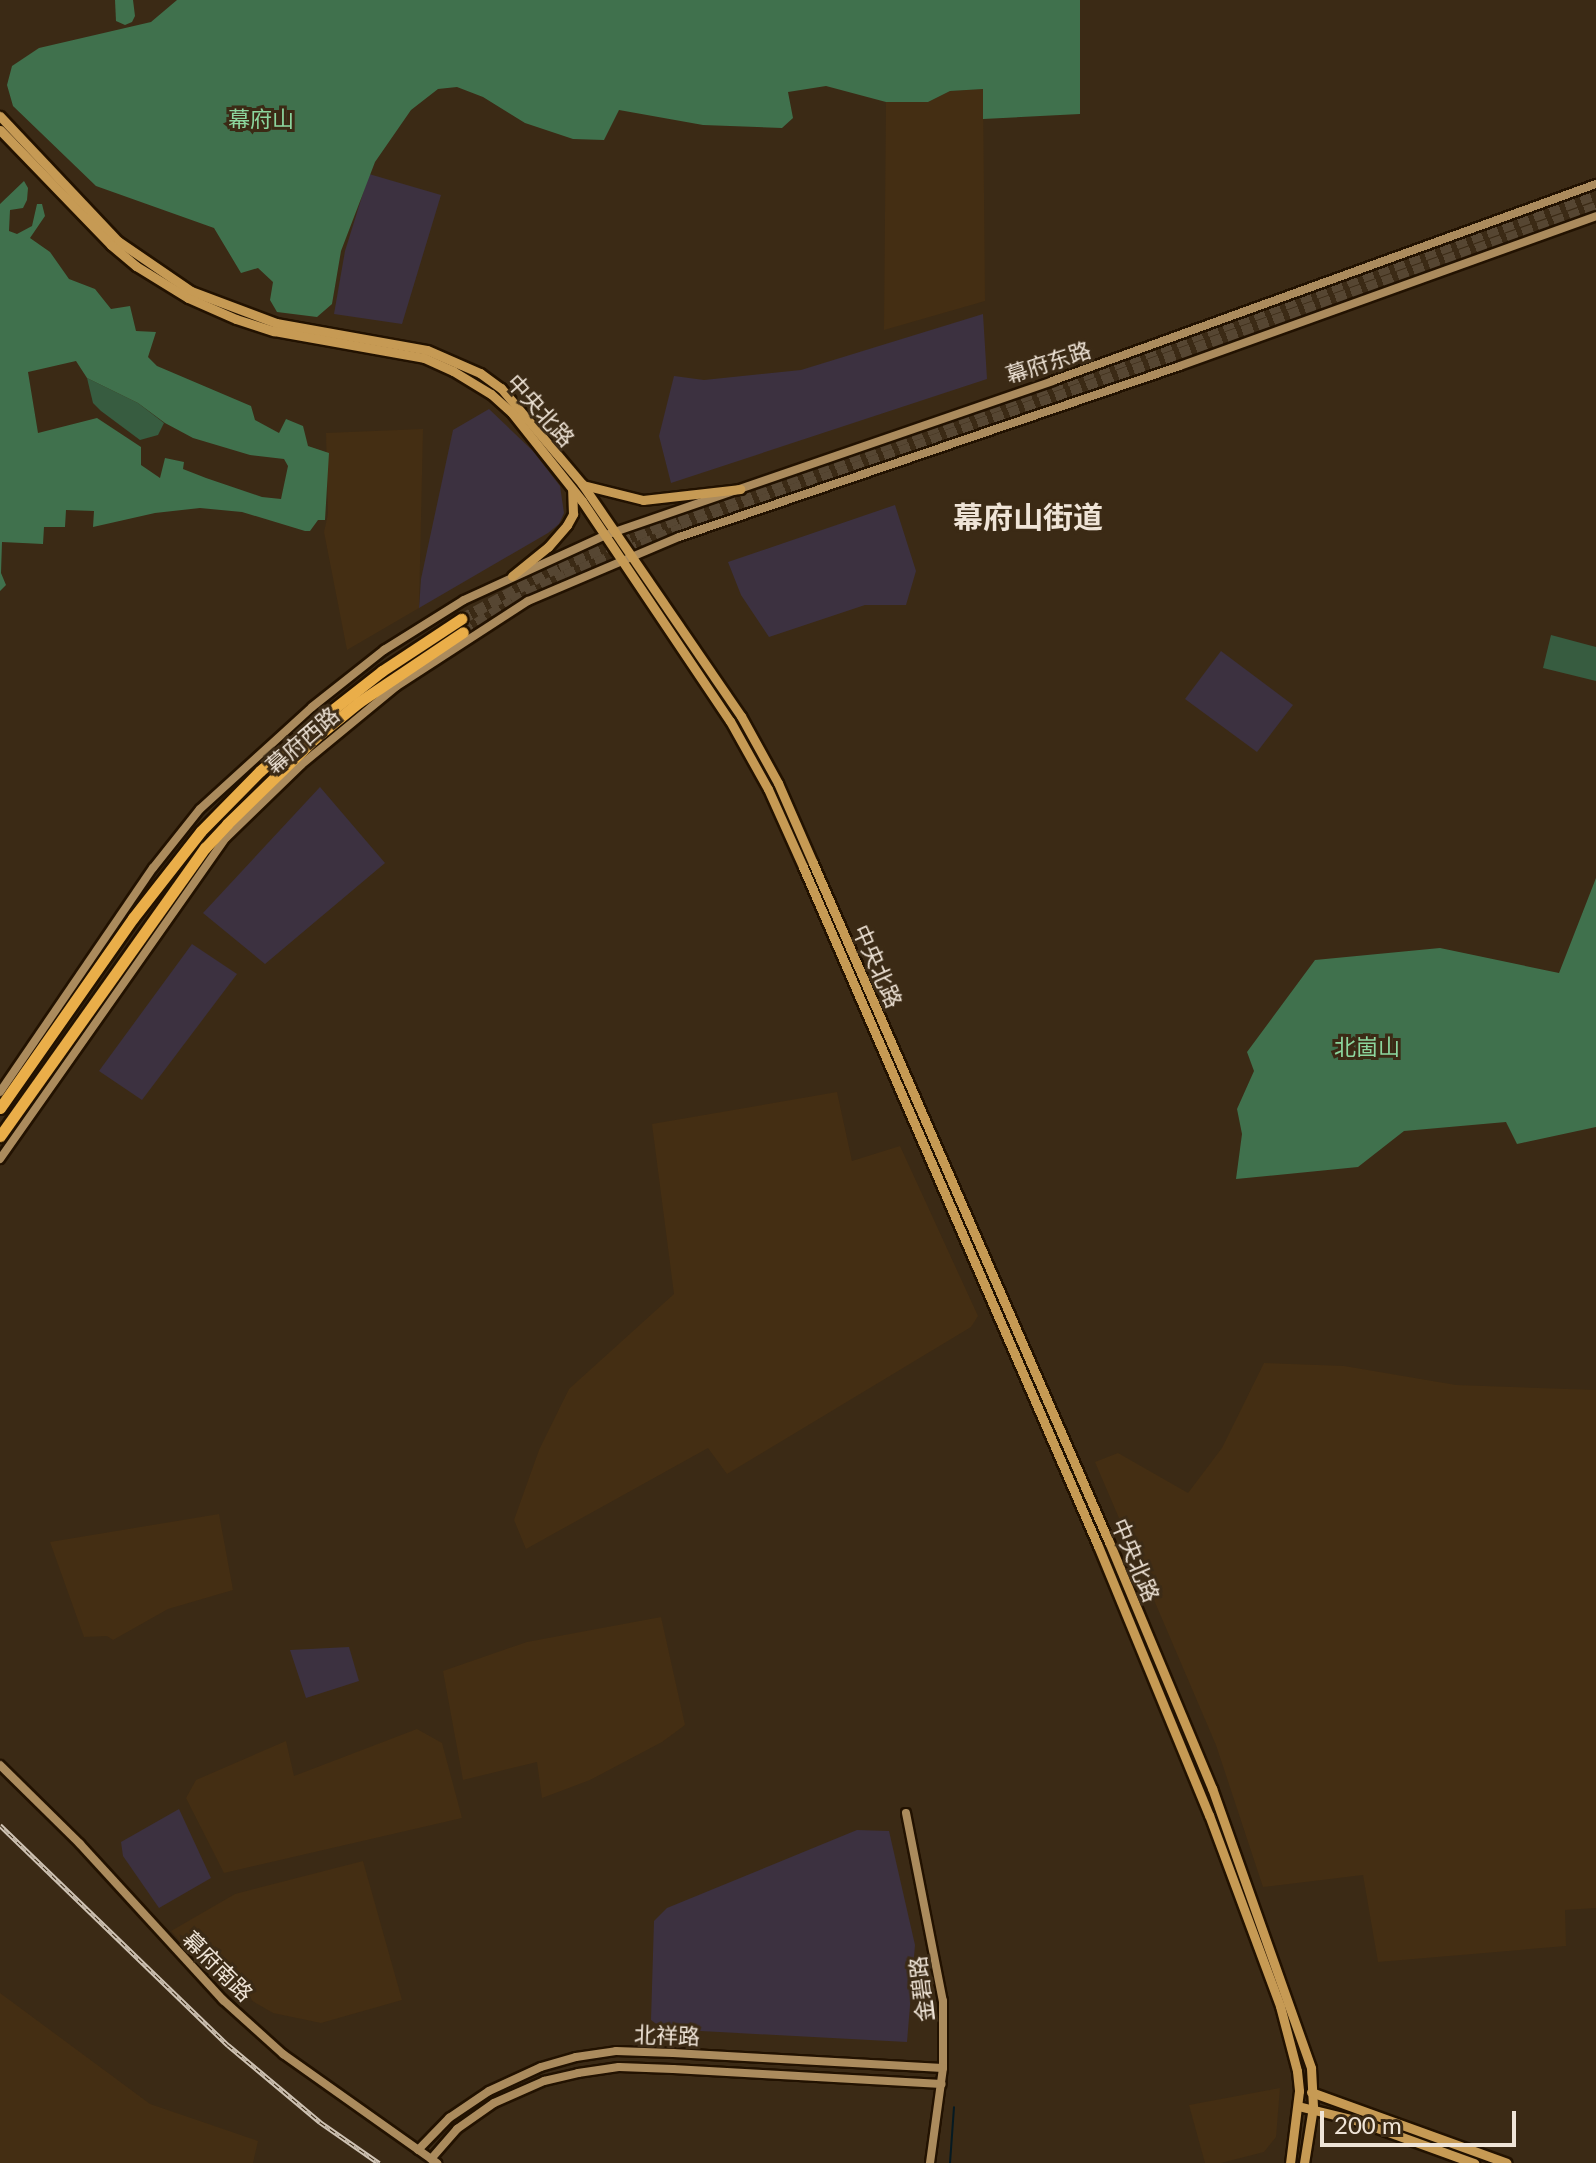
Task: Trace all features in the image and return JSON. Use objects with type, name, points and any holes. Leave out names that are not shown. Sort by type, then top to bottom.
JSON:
[{"type":"highway","name":"幕府西路","points":[[0,1108],[133,918],[201,831],[260,771],[318,721],[382,671],[461,619]]},
{"type":"highway","name":"幕府西路","points":[[0,1136],[205,848],[227,824],[315,738],[359,702],[463,632]]},
{"type":"main road","name":"中央北路","points":[[0,116],[79,203],[141,260],[191,291],[276,323],[400,343],[457,361],[501,388],[611,533],[741,716],[796,823],[1097,1513],[1212,1788],[1311,2068],[1313,2107],[1304,2163]]},
{"type":"main road","name":"中央北路","points":[[0,130],[73,209],[136,266],[188,298],[236,319],[289,334],[410,355],[453,371],[491,394],[512,413],[577,487]]},
{"type":"main road","name":"幕府东路","points":[[512,576],[611,533],[1052,381],[1596,184]]},
{"type":"main road","name":"幕府东路","points":[[761,510],[1180,366],[1596,216]]},
{"type":"main road","points":[[512,576],[548,547],[567,525],[573,514],[577,487],[643,500],[740,489]]},
{"type":"main road","name":"幕府西路","points":[[0,1159],[226,838],[301,765],[397,686],[528,601],[627,556],[761,510]]},
{"type":"main road","name":"中央北路","points":[[627,556],[730,721],[768,789],[991,1307],[1098,1546],[1209,1815],[1280,2006],[1299,2091],[1290,2163]]},
{"type":"main road","name":"幕府西路","points":[[0,1092],[153,868],[200,809],[312,707],[384,650],[464,600],[512,576]]},
{"type":"main road","name":"幕府南路","points":[[0,1765],[80,1844],[223,2000],[283,2054],[434,2161]]},
{"type":"main road","name":"金碧路","points":[[906,1813],[941,1986],[943,2068],[930,2163]]},
{"type":"main road","name":"北祥路","points":[[418,2150],[459,2111],[489,2091],[541,2067],[616,2051],[943,2068]]},
{"type":"main road","points":[[882,2080],[889,2073],[883,2065]]},
{"type":"main road","name":"北祥路","points":[[434,2161],[445,2140],[467,2122],[517,2091],[544,2081],[619,2067],[942,2084]]},
{"type":"main road","points":[[1299,2091],[1313,2092],[1507,2163]]},
{"type":"main road","points":[[1298,2106],[1313,2107],[1474,2163]]},
{"type":"main road","points":[[459,2111],[458,2120],[467,2122]]},
{"type":"shaded area","points":[[983,89],[985,301],[884,330],[886,102],[928,102],[950,91]]},
{"type":"shaded area","points":[[369,174],[441,195],[402,324],[334,314],[345,251]]},
{"type":"shaded area","points":[[983,314],[987,379],[671,483],[659,436],[674,376],[704,380],[801,370]]},
{"type":"shaded area","points":[[489,409],[533,451],[560,486],[564,513],[559,524],[548,533],[419,608],[421,579],[453,430]]},
{"type":"shaded area","points":[[423,429],[419,608],[347,650],[324,532],[328,514],[326,433]]},
{"type":"shaded area","points":[[895,505],[916,571],[906,605],[865,605],[769,637],[741,595],[728,562]]},
{"type":"shaded area","points":[[1221,651],[1293,705],[1257,752],[1185,699]]},
{"type":"shaded area","points":[[320,787],[385,863],[265,964],[203,913]]},
{"type":"shaded area","points":[[192,944],[237,974],[142,1100],[99,1071]]},
{"type":"shaded area","points":[[837,1092],[852,1161],[900,1146],[978,1316],[971,1327],[727,1474],[708,1448],[526,1549],[514,1520],[539,1450],[569,1389],[674,1294],[652,1124]]},
{"type":"shaded area","points":[[1264,1363],[1344,1366],[1456,1385],[1596,1390],[1596,1908],[1565,1910],[1566,1946],[1378,1962],[1363,1875],[1263,1887],[1216,1745],[1095,1462],[1118,1453],[1188,1493],[1222,1448]]},
{"type":"shaded area","points":[[219,1514],[233,1590],[168,1609],[113,1640],[107,1636],[84,1637],[50,1542]]},
{"type":"shaded area","points":[[661,1617],[685,1725],[662,1742],[590,1780],[542,1798],[537,1762],[463,1780],[443,1671],[527,1642]]},
{"type":"shaded area","points":[[349,1647],[359,1681],[306,1698],[290,1650]]},
{"type":"shaded area","points":[[417,1729],[442,1743],[462,1818],[224,1873],[186,1798],[196,1780],[286,1741],[294,1776]]},
{"type":"shaded area","points":[[179,1809],[211,1878],[159,1908],[123,1856],[121,1842]]},
{"type":"shaded area","points":[[857,1830],[889,1831],[915,1945],[907,2042],[663,2029],[651,2020],[654,1921],[667,1908]]},
{"type":"shaded area","points":[[363,1861],[402,2000],[321,2023],[273,2013],[213,1978],[171,1931],[235,1894]]},
{"type":"shaded area","points":[[0,1993],[150,2104],[258,2141],[253,2163],[0,2163]]},
{"type":"shaded area","points":[[1280,2088],[1276,2137],[1264,2152],[1221,2163],[1205,2163],[1189,2105]]},
{"type":"green space","points":[[115,0],[133,0],[135,16],[132,22],[125,25],[116,21]]},
{"type":"green space","name":"幕府山","points":[[177,0],[1080,0],[1080,114],[983,119],[983,89],[950,91],[928,102],[886,102],[826,86],[788,92],[793,118],[782,128],[703,125],[619,110],[604,140],[573,139],[525,123],[483,97],[457,87],[438,89],[411,110],[375,162],[341,251],[332,304],[317,317],[277,312],[270,300],[273,282],[258,268],[241,273],[214,228],[96,186],[13,106],[7,85],[12,66],[39,48],[151,22]]},
{"type":"green space","points":[[24,181],[28,188],[27,200],[23,208],[10,210],[9,231],[17,234],[32,226],[37,204],[42,204],[45,216],[30,238],[50,252],[69,279],[95,289],[111,309],[130,306],[136,331],[156,332],[148,357],[157,366],[251,406],[255,420],[279,433],[286,419],[303,426],[308,446],[329,453],[325,520],[318,520],[310,531],[305,531],[242,512],[200,508],[155,513],[93,527],[94,511],[66,510],[65,527],[44,527],[43,544],[2,542],[1,573],[6,585],[0,591],[0,204]],"holes":[[[76,361],[87,378],[138,403],[193,438],[250,455],[284,459],[288,466],[281,499],[262,497],[206,478],[183,469],[184,462],[165,458],[160,478],[141,465],[141,447],[97,418],[38,433],[28,372]]]},
{"type":"green space","points":[[87,378],[138,403],[164,423],[158,435],[140,440],[101,411],[93,403]]},
{"type":"green space","points":[[1551,635],[1596,647],[1596,681],[1543,668]]},
{"type":"green space","name":"北崮山","points":[[1596,878],[1596,1127],[1517,1144],[1506,1122],[1404,1131],[1358,1167],[1236,1179],[1242,1134],[1237,1109],[1254,1071],[1247,1052],[1315,960],[1440,948],[1559,973]]},
{"type":"waterway","points":[[950,2163],[954,2107]]},
{"type":"tunnel","points":[[461,619],[559,566],[678,518],[1596,194]]},
{"type":"tunnel","points":[[463,632],[512,601],[565,575],[682,528],[1596,207]]},
{"type":"railway","points":[[0,1825],[228,2045],[320,2122],[379,2163]]},
{"type":"district","name":"幕府山街道","points":[[1028,516]]}]
